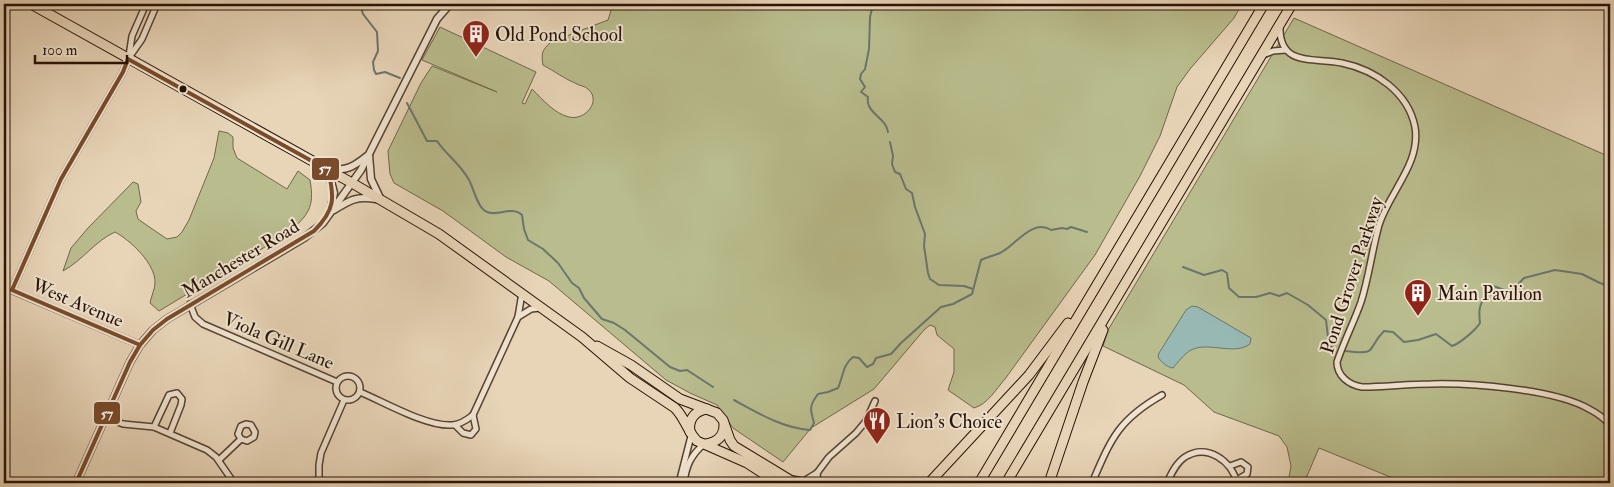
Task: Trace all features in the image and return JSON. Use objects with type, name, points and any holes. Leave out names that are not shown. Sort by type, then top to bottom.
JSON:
[{"type":"main road","points":[[31,4],[352,183],[439,234],[582,337],[630,378],[675,408],[697,442],[747,463],[778,483]]},
{"type":"main road","points":[[978,483],[1264,4]]},
{"type":"main road","points":[[1006,483],[1292,4]]},
{"type":"main road","points":[[1050,483],[1083,382],[1114,303]]},
{"type":"main road","points":[[930,483],[1029,375],[1085,304]]},
{"type":"main road","points":[[582,337],[631,365],[669,392],[718,413],[734,446],[792,481]]},
{"type":"main road","points":[[691,434],[692,418],[698,412],[706,409]]},
{"type":"main road","points":[[705,444],[714,442],[721,437],[724,423]]},
{"type":"street","points":[[128,59],[132,36],[146,4]]},
{"type":"street","points":[[12,290],[61,179],[119,79],[128,59],[142,39],[157,4]]},
{"type":"street","name":"Manchester Road","points":[[76,483],[123,374],[140,345],[153,330],[190,304],[304,238],[323,223],[352,183],[369,155],[437,19],[450,4]]},
{"type":"street","points":[[1262,56],[1272,51],[1286,50],[1280,36],[1280,24]]},
{"type":"street","name":"Pond Grover Parkway","points":[[1286,50],[1304,60],[1344,63],[1388,83],[1404,101],[1414,127],[1415,144],[1412,160],[1385,209],[1360,304],[1337,362],[1337,368],[1344,379],[1355,386],[1362,387],[1438,384],[1507,388],[1548,395],[1579,404],[1603,417],[1610,425]]},
{"type":"street","points":[[331,212],[334,193],[328,170],[350,168],[369,155],[371,179],[380,199]]},
{"type":"street","points":[[331,212],[354,198],[380,199]]},
{"type":"street","name":"West Avenue","points":[[4,287],[140,345]]},
{"type":"street","name":"Viola Gill Lane","points":[[344,400],[336,393],[337,382],[343,377],[355,378],[360,384],[360,392],[431,422],[440,425],[455,425],[462,433],[471,435],[476,429],[473,415],[518,317],[522,294]]},
{"type":"street","name":"Viola Gill Lane","points":[[190,304],[195,317],[203,324],[337,382]]},
{"type":"street","points":[[518,317],[531,309],[541,307]]},
{"type":"street","points":[[319,483],[321,453],[344,400],[356,398],[360,392]]},
{"type":"street","points":[[154,426],[169,394],[177,394],[182,399],[182,405],[170,433]]},
{"type":"street","points":[[1092,483],[1106,451],[1124,422],[1139,409],[1162,396]]},
{"type":"street","points":[[792,481],[804,481],[817,473],[830,457],[866,421],[875,401]]},
{"type":"street","points":[[455,425],[473,415]]},
{"type":"street","points":[[104,417],[122,424],[154,426],[207,450],[219,460],[234,483]]},
{"type":"street","points":[[679,483],[691,434]]},
{"type":"street","points":[[219,460],[241,439]]},
{"type":"street","points":[[684,483],[688,462],[696,450],[705,444]]},
{"type":"street","points":[[1167,483],[1180,461],[1193,454],[1211,454],[1220,457],[1230,466],[1237,482],[1247,474],[1248,467],[1241,462],[1230,466]]},
{"type":"street","points":[[817,473],[818,483]]},
{"type":"street","points":[[4,479],[14,483]]},
{"type":"green space","points":[[613,4],[1242,4],[1234,18],[1177,87],[1160,136],[1140,176],[1095,255],[988,400],[974,408],[948,390],[954,372],[954,349],[937,335],[935,327],[930,325],[874,389],[811,428],[783,462],[733,428],[717,405],[666,380],[549,281],[506,257],[443,211],[394,183],[390,174],[388,151],[421,83],[432,66],[497,92],[422,60],[440,27],[536,72],[522,103],[525,104],[532,89],[554,110],[569,117],[575,117],[581,116],[590,109],[593,99],[592,94],[587,88],[568,80],[543,65],[543,52],[551,42],[608,20]]},
{"type":"green space","points":[[1294,18],[1610,157],[1610,483],[1405,483],[1319,448],[1304,483],[1288,483],[1291,466],[1287,447],[1279,436],[1214,412],[1184,385],[1103,346],[1108,330]]},
{"type":"green space","points":[[219,131],[228,133],[233,137],[233,148],[237,158],[287,189],[298,171],[310,180],[311,204],[305,216],[288,233],[159,311],[150,303],[155,283],[151,268],[135,247],[115,232],[101,240],[77,262],[63,271],[71,248],[133,182],[138,184],[141,202],[136,211],[138,219],[167,239],[177,237],[189,220],[214,158]]},
{"type":"water","points":[[1192,306],[1198,307],[1251,338],[1250,344],[1237,349],[1198,348],[1191,350],[1181,358],[1173,368],[1167,366],[1158,357],[1159,353],[1186,310]]},
{"type":"waterway","points":[[360,4],[363,14],[377,32],[378,51],[373,62],[376,74],[385,72],[400,78]]},
{"type":"waterway","points":[[873,4],[870,17],[869,49],[865,69],[860,79],[865,87],[861,92],[868,97],[872,111],[884,122],[888,132]]},
{"type":"waterway","points":[[407,103],[427,141],[437,141],[458,164],[471,184],[482,209],[489,213],[513,211],[522,215],[528,240],[543,249],[558,263],[602,319],[614,323],[625,330],[670,367],[680,371],[687,370],[713,387]]},
{"type":"waterway","points":[[890,142],[893,156],[892,164],[895,172],[900,174],[906,189],[912,193],[925,234],[924,246],[930,279],[939,285],[964,286],[973,289]]},
{"type":"waterway","points":[[734,400],[780,423],[810,430],[814,423],[811,411],[813,402],[818,394],[838,388],[845,367],[853,357],[859,358],[867,367],[873,364],[876,358],[891,354],[941,307],[953,304],[972,294],[981,260],[1006,250],[1024,234],[1037,228],[1044,227],[1051,230],[1071,227],[1087,232]]},
{"type":"waterway","points":[[1183,267],[1204,275],[1222,270],[1227,273],[1229,288],[1239,297],[1256,297],[1270,293],[1279,296],[1287,293],[1308,305],[1326,320],[1329,346],[1334,348]]},
{"type":"waterway","points":[[1345,351],[1363,352],[1370,350],[1384,331],[1393,332],[1404,342],[1436,334],[1452,346],[1455,345],[1471,333],[1480,323],[1480,306],[1486,297],[1484,290],[1488,285],[1512,291],[1524,278],[1555,270],[1582,274],[1610,286]]},
{"type":"transit line","name":"57","points":[[128,59],[328,170],[332,188],[330,210],[314,231],[167,319],[153,330],[140,345],[12,290],[61,179],[123,72],[128,59]]},
{"type":"transit line","name":"57","points":[[76,483],[130,362],[140,345]]},
{"type":"place","name":"Old Pond School","points":[[476,58]]},
{"type":"place","name":"Main Pavilion","points":[[1418,317]]},
{"type":"place","name":"Lion's Choice","points":[[877,445]]}]
